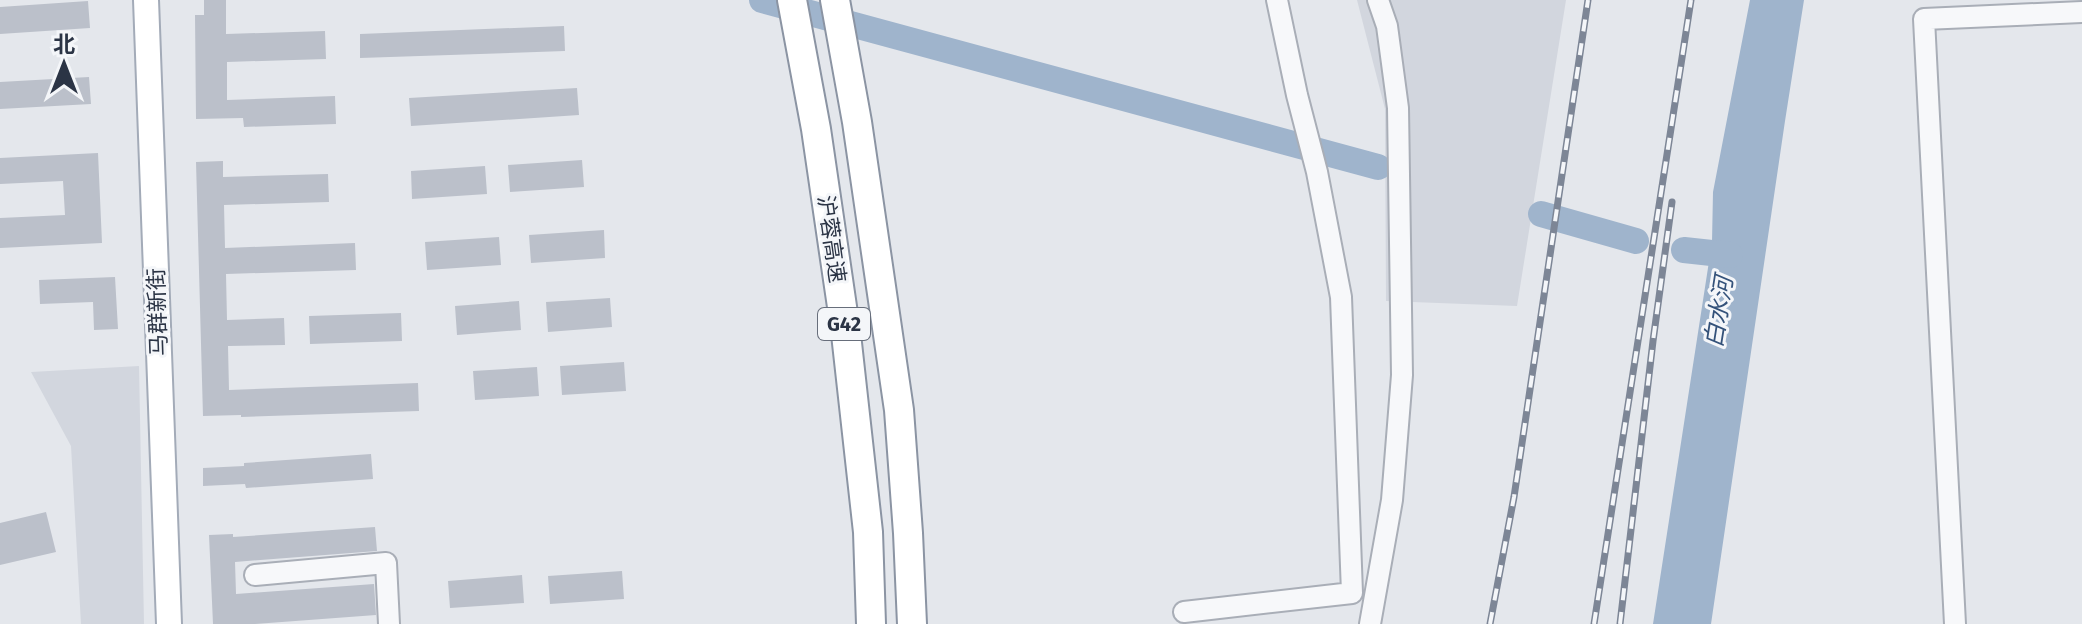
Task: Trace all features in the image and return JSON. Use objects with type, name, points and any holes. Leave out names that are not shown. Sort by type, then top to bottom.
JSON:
[{"type":"highway","name":"沪蓉高速","points":[[835,0],[857,122],[899,410],[912,624]]},
{"type":"highway","name":"沪蓉高速","points":[[794,13],[816,129],[846,334],[868,532],[871,624]]},
{"type":"highway","points":[[908,533],[920,624]]},
{"type":"main road","name":"马群新街","points":[[146,0],[169,624]]},
{"type":"street","points":[[1184,612],[1352,593],[1341,297],[1317,172],[1277,0]]},
{"type":"street","points":[[1370,624],[1392,500],[1402,375],[1398,108],[1387,26],[1378,0]]},
{"type":"street","points":[[1955,624],[1924,19],[2082,12]]},
{"type":"street","points":[[255,575],[386,563],[389,624]]},
{"type":"shaded area","points":[[1357,0],[1566,0],[1517,306],[1386,301],[1385,109]]},
{"type":"shaded area","points":[[139,366],[144,624],[81,624],[71,446],[31,372]]},
{"type":"water","name":"白水河","points":[[1750,0],[1804,0],[1711,624],[1653,624],[1712,242],[1713,192]]},
{"type":"building","points":[[204,0],[226,0],[226,34],[325,31],[326,59],[227,62],[227,100],[335,96],[336,124],[244,127],[243,118],[196,119],[195,15],[204,15]]},
{"type":"building","points":[[88,1],[90,28],[0,34],[0,7]]},
{"type":"building","points":[[564,26],[565,51],[360,58],[360,34]]},
{"type":"building","points":[[89,77],[91,104],[0,109],[0,82]]},
{"type":"building","points":[[577,88],[579,115],[411,126],[409,98]]},
{"type":"building","points":[[98,153],[102,243],[0,248],[0,218],[65,215],[63,181],[0,184],[0,158]]},
{"type":"building","points":[[582,160],[584,187],[510,192],[508,165]]},
{"type":"building","points":[[223,161],[223,177],[328,174],[329,202],[224,205],[225,248],[355,243],[356,270],[226,274],[227,320],[284,318],[285,345],[228,346],[229,390],[418,383],[419,411],[203,416],[196,162]]},
{"type":"building","points":[[485,166],[487,194],[412,199],[411,171]]},
{"type":"building","points":[[604,230],[605,258],[531,263],[529,235]]},
{"type":"building","points":[[499,237],[501,265],[427,270],[425,242]]},
{"type":"building","points":[[115,277],[118,329],[94,330],[93,302],[40,304],[39,280]]},
{"type":"building","points":[[610,298],[612,327],[548,332],[546,302]]},
{"type":"building","points":[[519,301],[521,330],[457,335],[455,306]]},
{"type":"building","points":[[401,313],[402,341],[310,344],[309,316]]},
{"type":"building","points":[[624,362],[626,391],[562,395],[560,366]]},
{"type":"building","points":[[537,367],[539,396],[475,400],[473,371]]},
{"type":"building","points":[[371,454],[373,479],[246,488],[245,484],[203,486],[203,468]]},
{"type":"building","points":[[46,512],[56,552],[0,565],[0,523]]},
{"type":"building","points":[[375,527],[377,551],[235,562],[236,594],[374,584],[376,615],[213,624],[209,535],[233,534],[233,537]]},
{"type":"building","points":[[622,571],[624,599],[550,604],[548,576]]},
{"type":"building","points":[[522,575],[524,603],[450,608],[448,581]]},
{"type":"waterway","points":[[762,0],[1378,167]]},
{"type":"waterway","points":[[1541,214],[1636,241]]},
{"type":"waterway","points":[[1684,250],[1730,255]]},
{"type":"railway","points":[[1490,624],[1514,497],[1588,0]]},
{"type":"railway","points":[[1594,624],[1691,0]]},
{"type":"railway","points":[[1620,624],[1672,202]]}]
